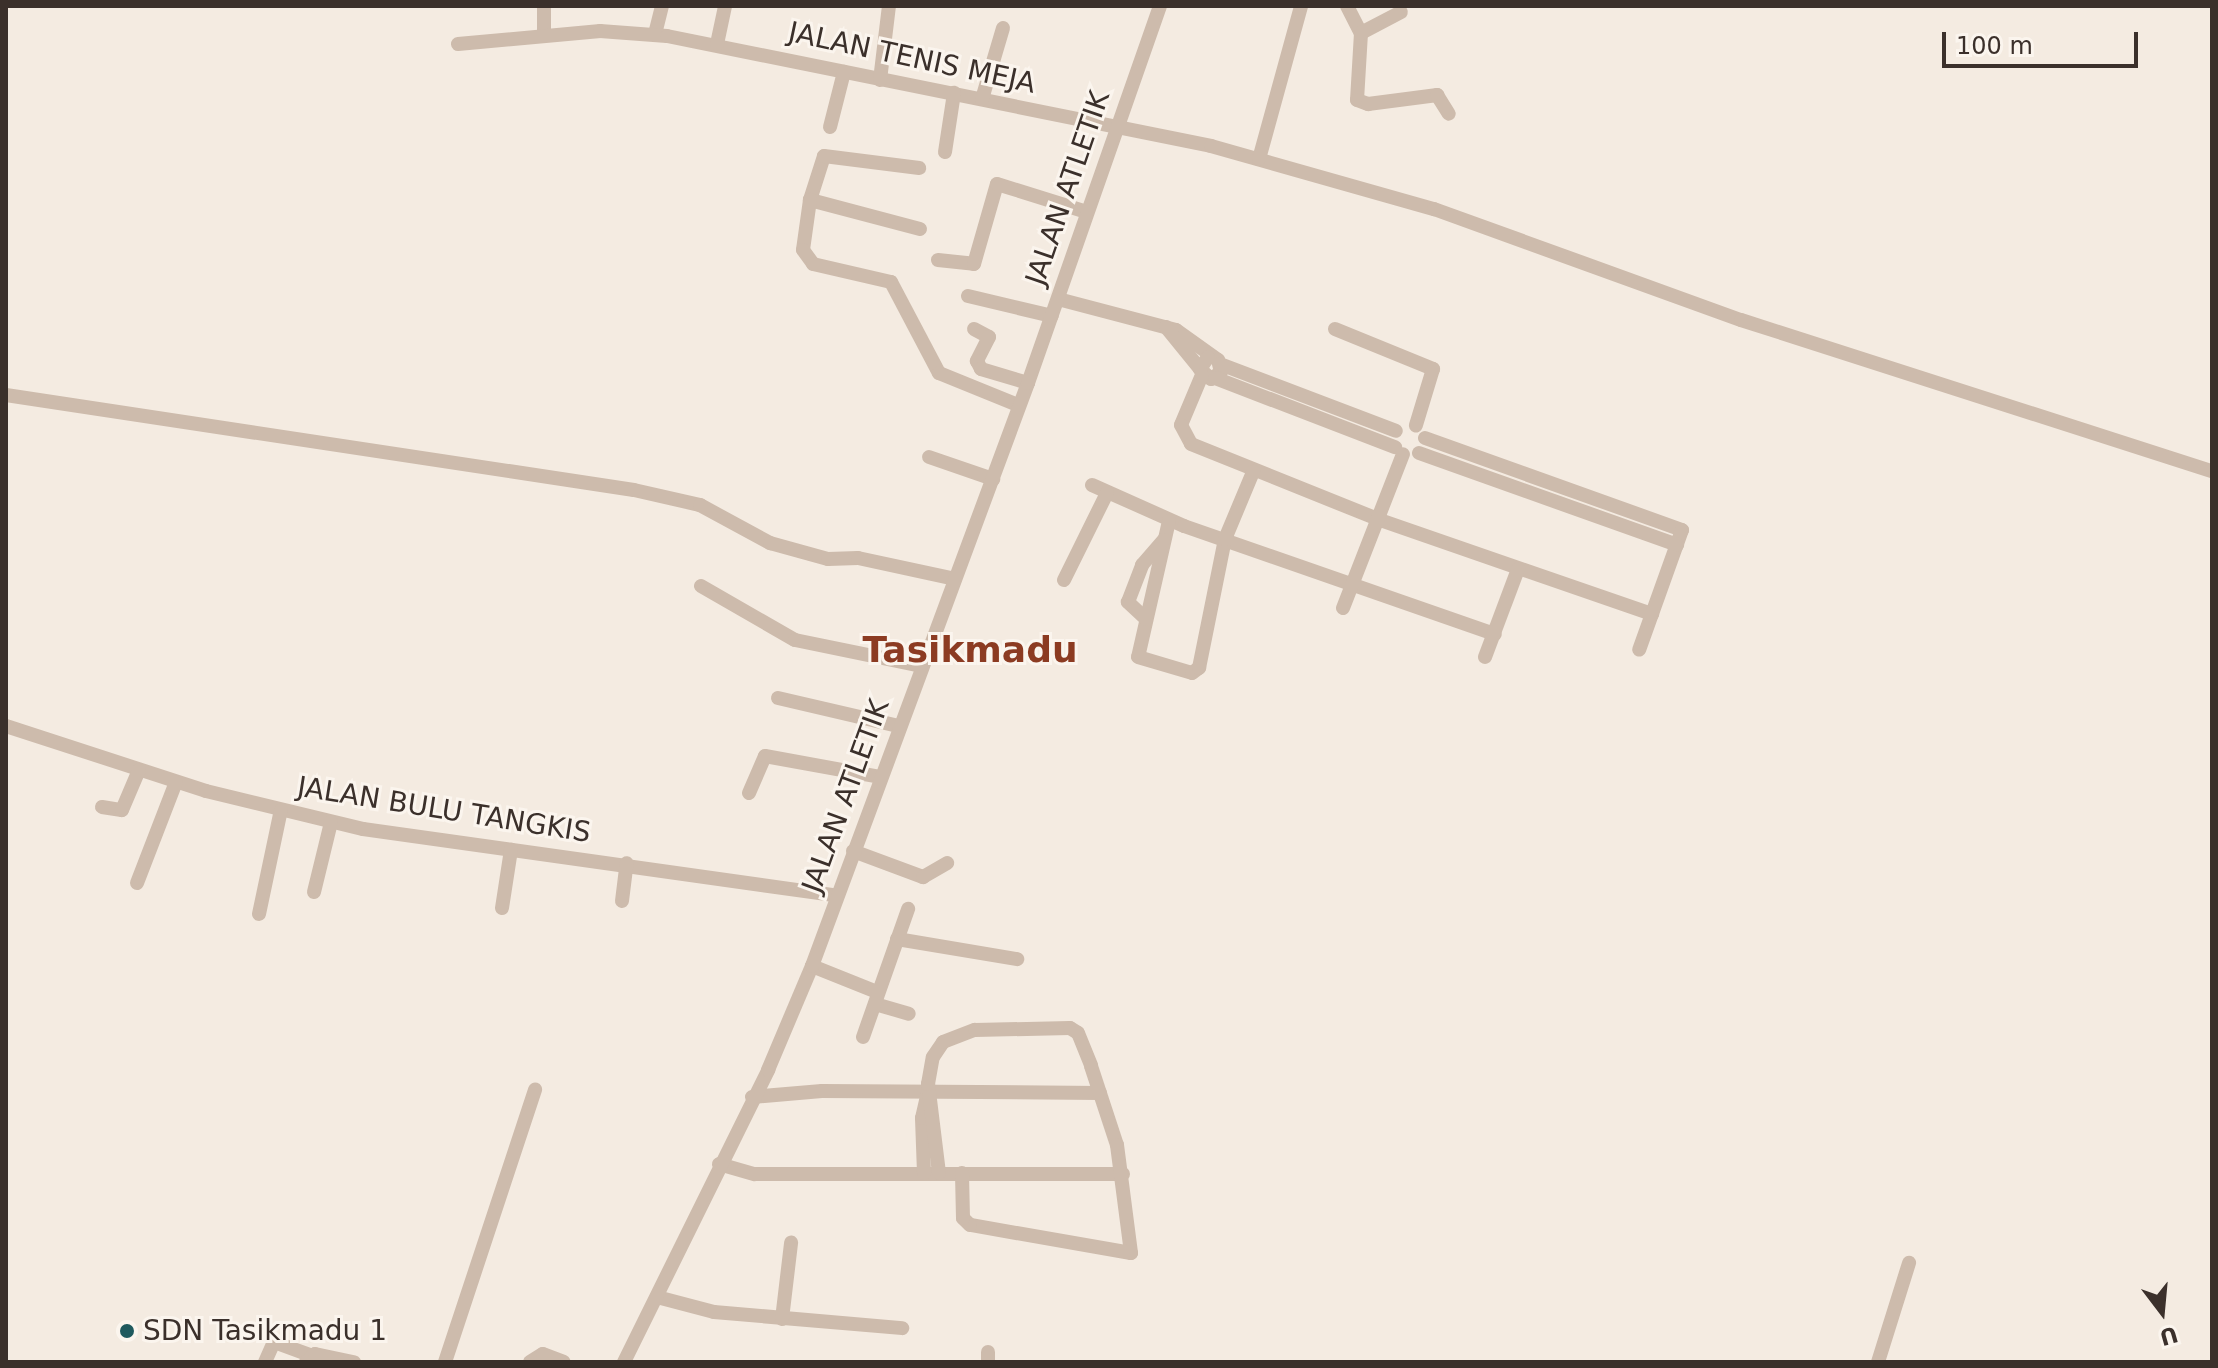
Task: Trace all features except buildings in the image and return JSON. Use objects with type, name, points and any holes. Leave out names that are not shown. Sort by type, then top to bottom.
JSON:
[{"type":"street","points":[[544,6],[544,35]]},
{"type":"street","points":[[655,34],[662,6]]},
{"type":"street","points":[[717,44],[725,6]]},
{"type":"street","points":[[880,80],[889,6]]},
{"type":"street","name":"JALAN ATLETIK","points":[[624,1362],[812,966],[898,726],[1028,383],[1160,6]]},
{"type":"street","points":[[1259,159],[1301,6]]},
{"type":"street","points":[[1347,6],[1361,33],[1357,100],[1368,104],[1437,95],[1449,114]]},
{"type":"street","points":[[1361,33],[1401,12]]},
{"type":"street","points":[[982,99],[1003,28]]},
{"type":"street","name":"JALAN TENIS MEJA","points":[[458,44],[544,35],[655,34],[954,93],[1259,159],[1434,209],[1741,320],[2212,471]]},
{"type":"street","points":[[830,127],[844,72]]},
{"type":"street","points":[[945,152],[954,93]]},
{"type":"street","points":[[919,168],[824,156],[810,200],[807,259],[891,282],[939,373],[1018,405]]},
{"type":"street","points":[[938,260],[974,264],[997,184],[1087,212]]},
{"type":"street","points":[[810,200],[920,229]]},
{"type":"street","points":[[968,296],[1052,316]]},
{"type":"street","points":[[1058,299],[1166,326],[1209,368],[1399,451],[1419,453],[1677,545]]},
{"type":"street","points":[[974,329],[989,337],[977,361],[981,369],[1028,383]]},
{"type":"street","points":[[1335,329],[1433,369],[1416,425]]},
{"type":"street","points":[[1209,368],[1396,431],[1416,425]]},
{"type":"street","points":[[1209,368],[1182,435],[1253,472],[1380,520],[1652,614]]},
{"type":"street","points":[[6,395],[634,490],[708,508],[770,543],[828,559],[858,558],[955,579]]},
{"type":"street","points":[[1416,425],[1425,438],[1681,529],[1639,650]]},
{"type":"street","points":[[1343,608],[1380,520],[1399,451],[1396,431]]},
{"type":"street","points":[[1419,453],[1425,438]]},
{"type":"street","points":[[929,457],[993,479]]},
{"type":"street","points":[[1169,521],[1138,659],[1197,671],[1225,539],[1253,472]]},
{"type":"street","points":[[1545,498],[1550,483]]},
{"type":"street","points":[[1092,485],[1169,521],[1495,634]]},
{"type":"street","points":[[1064,580],[1107,493]]},
{"type":"street","points":[[1146,619],[1128,602],[1142,565],[1165,539]]},
{"type":"street","points":[[1485,657],[1518,569]]},
{"type":"street","points":[[701,586],[795,640],[922,666]]},
{"type":"street","points":[[778,698],[898,726]]},
{"type":"street","name":"JALAN BULU TANGKIS","points":[[6,726],[176,782],[331,822],[837,896]]},
{"type":"street","points":[[749,793],[765,756],[881,777]]},
{"type":"street","points":[[102,807],[122,810],[139,770]]},
{"type":"street","points":[[137,883],[176,782]]},
{"type":"street","points":[[259,914],[281,810]]},
{"type":"street","points":[[314,892],[331,822]]},
{"type":"street","points":[[502,908],[511,850]]},
{"type":"street","points":[[853,851],[923,877],[947,863]]},
{"type":"street","points":[[622,901],[627,863]]},
{"type":"street","points":[[863,1037],[908,909]]},
{"type":"street","points":[[897,939],[1017,959]]},
{"type":"street","points":[[812,966],[909,1014]]},
{"type":"street","points":[[932,1173],[922,1118],[933,1057],[955,1034],[1065,1026],[1080,1037],[1100,1093],[1123,1174],[1132,1251],[1126,1255],[970,1225],[963,1216],[962,1173]]},
{"type":"street","points":[[445,1362],[535,1090]]},
{"type":"street","points":[[752,1097],[822,1091],[1100,1093]]},
{"type":"street","points":[[719,1164],[755,1174],[1123,1174]]},
{"type":"street","points":[[782,1319],[791,1243]]},
{"type":"street","points":[[1878,1362],[1909,1263]]},
{"type":"street","points":[[657,1297],[694,1309],[902,1328]]},
{"type":"street","points":[[265,1362],[274,1342],[307,1359],[354,1362]]},
{"type":"street","points":[[530,1362],[543,1354],[564,1362]]},
{"type":"place","name":"SDN Tasikmadu 1","points":[[127,1331]]},
{"type":"district","name":"Tasikmadu","points":[[970,650]]}]
